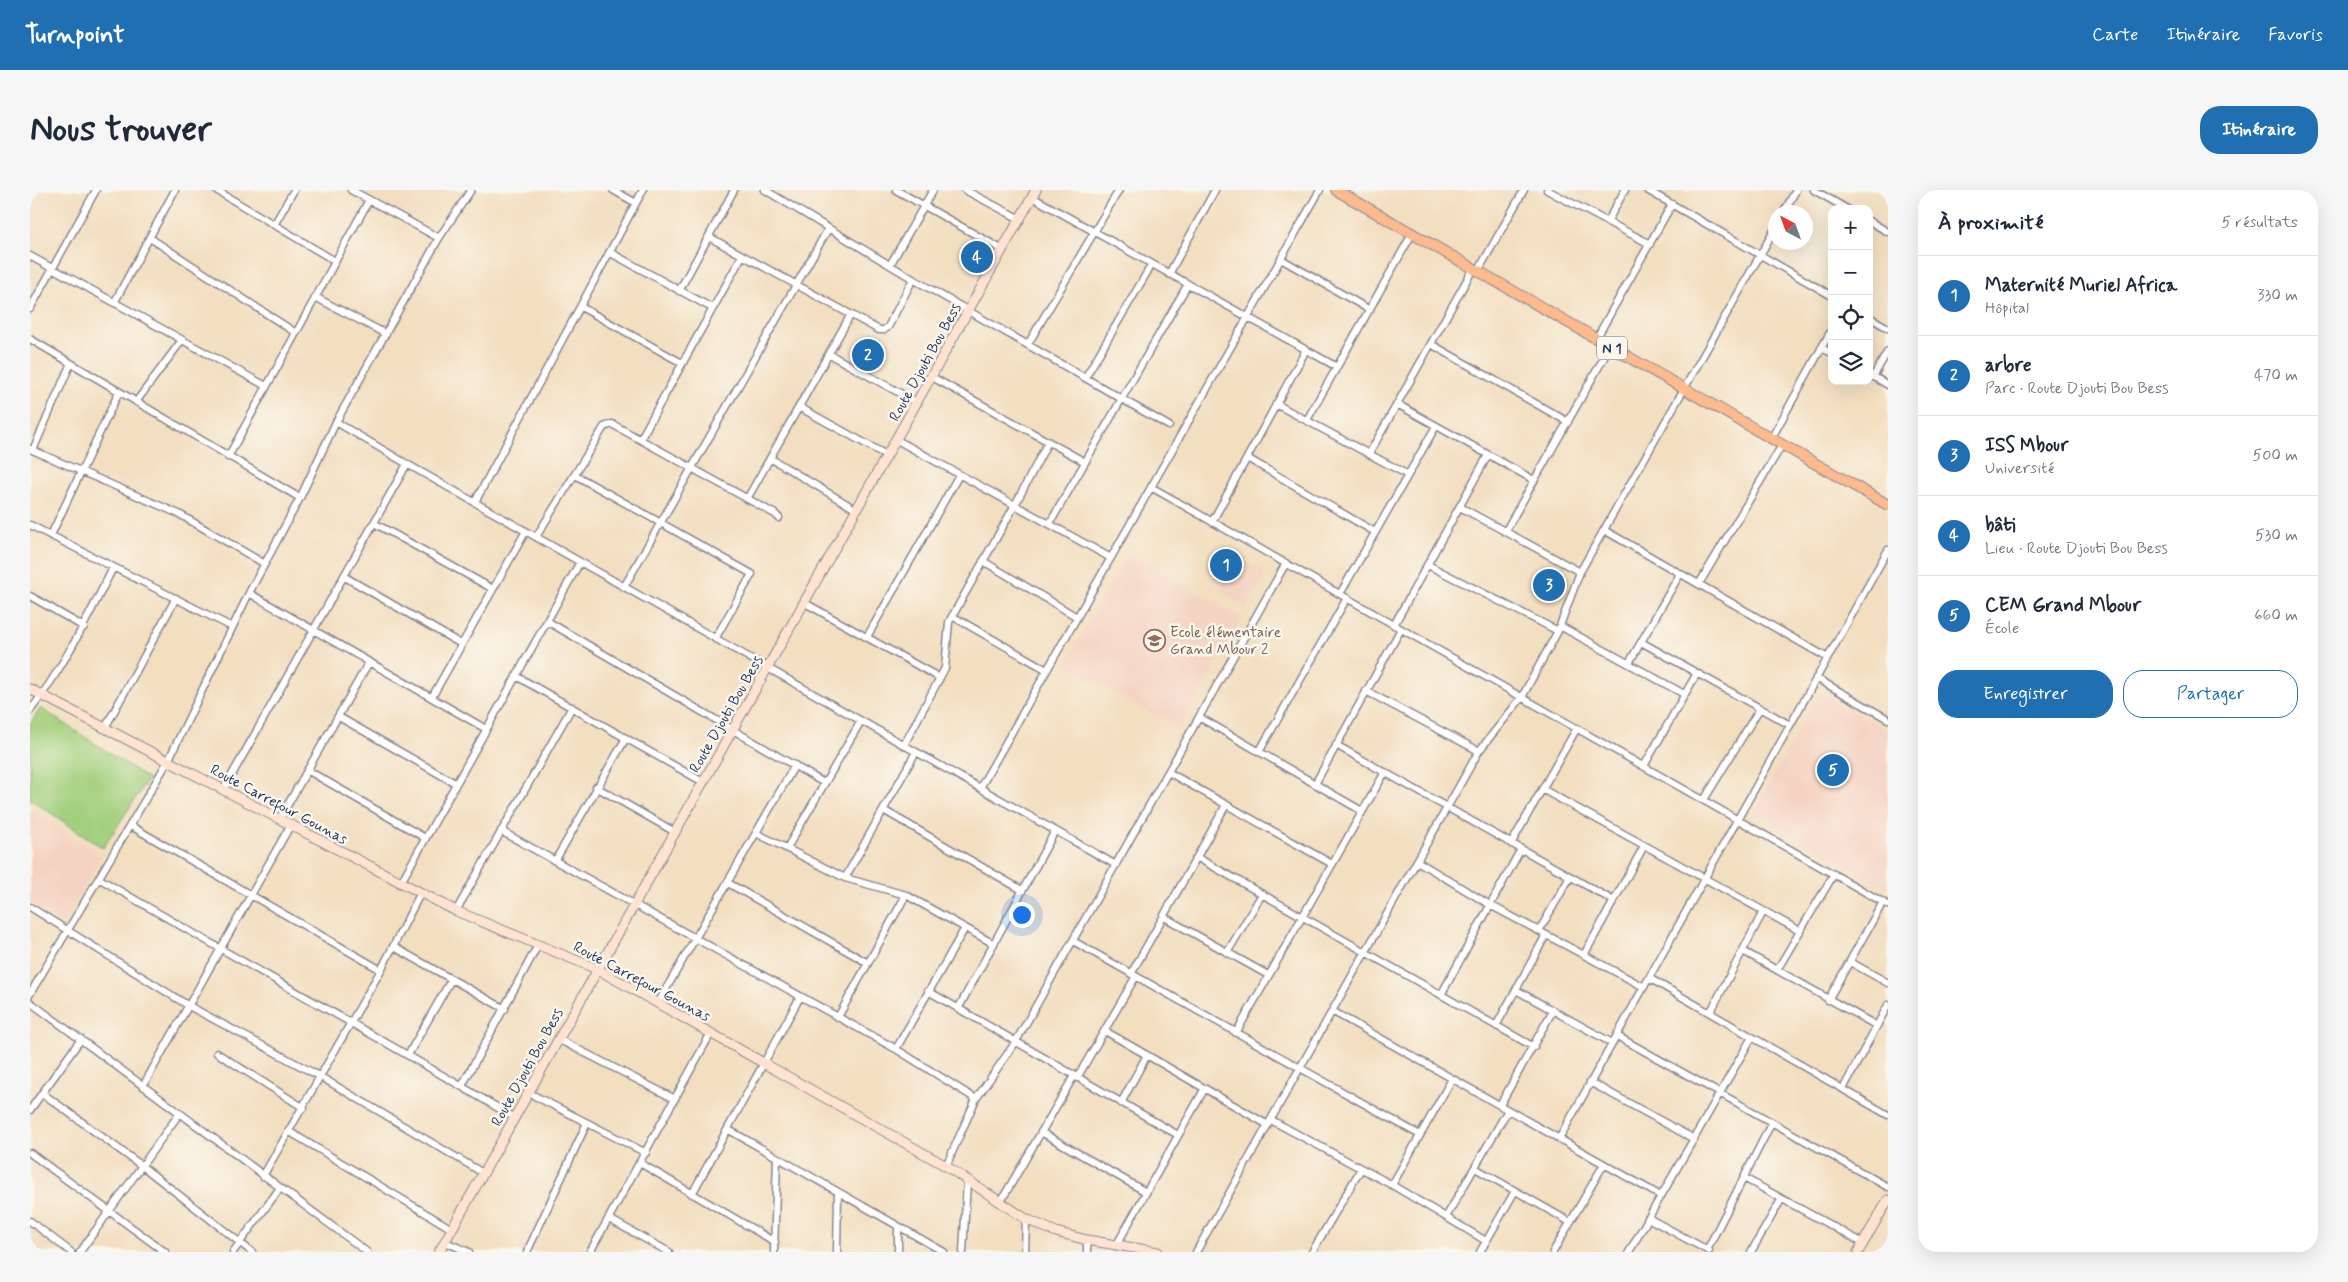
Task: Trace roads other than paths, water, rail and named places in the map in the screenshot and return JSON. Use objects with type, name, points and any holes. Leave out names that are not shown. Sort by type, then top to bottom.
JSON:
[{"type":"highway","name":"N 1","points":[[1336,190],[1888,505]]},
{"type":"main road","name":"Route Djouti Bou Bess","points":[[439,1252],[1034,194]]},
{"type":"main road","name":"Route Carrefour Gounas","points":[[30,689],[224,789],[420,894],[456,911],[597,969],[946,1166],[1026,1219],[1056,1232],[1087,1240],[1158,1252]]},
{"type":"main road","points":[[1858,1252],[1885,1213],[1888,1200]]},
{"type":"street","points":[[30,309],[96,190]]},
{"type":"street","points":[[114,302],[176,190]]},
{"type":"street","points":[[216,190],[335,261]]},
{"type":"street","points":[[274,225],[294,190]]},
{"type":"street","points":[[351,190],[439,238]]},
{"type":"street","points":[[30,994],[100,879],[168,761],[232,627],[300,498],[336,422],[439,238],[471,190]]},
{"type":"street","points":[[613,190],[636,203]]},
{"type":"street","points":[[475,502],[643,190]]},
{"type":"street","points":[[679,290],[734,190]]},
{"type":"street","points":[[765,190],[890,266],[970,310],[1169,426]]},
{"type":"street","points":[[896,190],[1003,250]]},
{"type":"street","points":[[890,266],[933,190]]},
{"type":"street","points":[[965,190],[1020,219]]},
{"type":"street","points":[[1028,344],[1119,190]]},
{"type":"street","points":[[1169,274],[1215,190]]},
{"type":"street","points":[[980,788],[1320,190]]},
{"type":"street","points":[[1369,454],[1431,344],[1524,190]]},
{"type":"street","points":[[1547,190],[1650,244]]},
{"type":"street","points":[[1607,222],[1625,190]]},
{"type":"street","points":[[1648,190],[1830,295]]},
{"type":"street","points":[[1788,205],[1796,190]]},
{"type":"street","points":[[1814,190],[1840,205]]},
{"type":"street","points":[[1034,194],[1095,232],[1337,367]]},
{"type":"street","points":[[228,457],[369,200]]},
{"type":"street","points":[[1596,339],[1672,204]]},
{"type":"street","points":[[1873,223],[1888,232]]},
{"type":"street","points":[[624,587],[828,229]]},
{"type":"street","points":[[1307,420],[1412,234]]},
{"type":"street","points":[[709,237],[850,316],[879,330],[884,330],[913,279]]},
{"type":"street","points":[[150,238],[296,332]]},
{"type":"street","points":[[1196,1252],[1479,751],[1522,697],[1559,628],[1580,572],[1768,240]]},
{"type":"street","points":[[610,253],[712,308]]},
{"type":"street","points":[[30,256],[266,386]]},
{"type":"street","points":[[641,438],[742,256]]},
{"type":"street","points":[[1281,259],[1370,310]]},
{"type":"street","points":[[1085,378],[1152,264]]},
{"type":"street","points":[[1050,523],[1188,284]]},
{"type":"street","points":[[315,297],[386,334]]},
{"type":"street","points":[[581,307],[682,363]]},
{"type":"street","points":[[747,499],[850,316]]},
{"type":"street","points":[[1873,319],[1888,328]]},
{"type":"street","points":[[1771,439],[1828,337]]},
{"type":"street","points":[[30,339],[300,498]]},
{"type":"street","points":[[136,402],[182,340]]},
{"type":"street","points":[[1431,344],[1568,422]]},
{"type":"street","points":[[1505,532],[1610,347]]},
{"type":"street","points":[[1822,348],[1828,351]]},
{"type":"street","points":[[1212,522],[1306,350]]},
{"type":"street","points":[[1873,372],[1888,351]]},
{"type":"street","points":[[829,354],[918,403]]},
{"type":"street","points":[[71,363],[32,449],[80,472],[179,514],[265,564]]},
{"type":"street","points":[[1873,376],[1888,385]]},
{"type":"street","points":[[932,377],[1085,462]]},
{"type":"street","points":[[51,535],[118,392]]},
{"type":"street","points":[[1276,404],[1408,475]]},
{"type":"street","points":[[1397,404],[1534,480]]},
{"type":"street","points":[[799,407],[888,456]]},
{"type":"street","points":[[336,422],[715,639],[1116,865]]},
{"type":"street","points":[[536,537],[607,424],[612,424],[641,438],[779,518]]},
{"type":"street","points":[[1340,594],[1436,426]]},
{"type":"street","points":[[897,440],[1111,558]]},
{"type":"street","points":[[904,745],[945,668],[948,627],[952,616],[1016,505],[1048,442]]},
{"type":"street","points":[[1700,584],[1782,445]]},
{"type":"street","points":[[1394,625],[1488,455]]},
{"type":"street","points":[[770,458],[858,510]]},
{"type":"street","points":[[1247,458],[1376,532]]},
{"type":"street","points":[[224,789],[407,464]]},
{"type":"street","points":[[575,475],[752,574],[715,639]]},
{"type":"street","points":[[867,637],[959,475]]},
{"type":"street","points":[[1151,487],[1886,903],[1828,1000]]},
{"type":"street","points":[[1460,507],[1580,572]]},
{"type":"street","points":[[374,523],[493,589]]},
{"type":"street","points":[[30,524],[232,627]]},
{"type":"street","points":[[1604,530],[1828,658]]},
{"type":"street","points":[[432,697],[526,531]]},
{"type":"street","points":[[1559,1139],[1888,550]]},
{"type":"street","points":[[983,561],[1077,617]]},
{"type":"street","points":[[400,884],[580,562]]},
{"type":"street","points":[[946,1166],[976,1099],[1015,1043],[1286,563]]},
{"type":"street","points":[[1428,565],[1629,663],[1684,694]]},
{"type":"street","points":[[30,711],[42,696],[84,626],[113,568]]},
{"type":"street","points":[[1629,663],[1680,574]]},
{"type":"street","points":[[345,576],[461,644]]},
{"type":"street","points":[[249,593],[486,729]]},
{"type":"street","points":[[30,596],[84,626]]},
{"type":"street","points":[[105,728],[176,598]]},
{"type":"street","points":[[1259,752],[1347,598]]},
{"type":"street","points":[[805,604],[940,678]]},
{"type":"street","points":[[952,616],[1047,670]]},
{"type":"street","points":[[547,620],[824,783]]},
{"type":"street","points":[[1315,784],[1401,629]]},
{"type":"street","points":[[1641,642],[1790,725]]},
{"type":"street","points":[[280,820],[369,662]]},
{"type":"street","points":[[1644,766],[1697,673]]},
{"type":"street","points":[[516,676],[703,782]]},
{"type":"street","points":[[1816,678],[1888,719]]},
{"type":"street","points":[[1366,691],[1479,751]]},
{"type":"street","points":[[456,911],[572,707]]},
{"type":"street","points":[[1704,800],[1760,708]]},
{"type":"street","points":[[338,717],[455,783]]},
{"type":"street","points":[[1199,717],[1362,811]]},
{"type":"street","points":[[787,848],[861,721]]},
{"type":"street","points":[[1511,844],[1576,728]]},
{"type":"street","points":[[554,861],[626,738]]},
{"type":"street","points":[[1336,744],[1614,901]]},
{"type":"street","points":[[845,878],[885,811],[916,752]]},
{"type":"street","points":[[658,1003],[794,765]]},
{"type":"street","points":[[307,770],[425,838]]},
{"type":"street","points":[[1168,772],[1332,864]]},
{"type":"street","points":[[1236,1033],[1385,772]]},
{"type":"street","points":[[596,787],[675,832]]},
{"type":"street","points":[[1542,789],[1800,931]]},
{"type":"street","points":[[1000,1203],[1041,1132],[1106,1031],[1133,975],[1226,805]]},
{"type":"street","points":[[885,811],[1022,890]]},
{"type":"street","points":[[131,826],[381,970]]},
{"type":"street","points":[[143,1086],[290,826]]},
{"type":"street","points":[[501,831],[896,1049],[976,1099]]},
{"type":"street","points":[[958,1009],[1055,831]]},
{"type":"street","points":[[756,833],[845,878],[906,895],[994,944]]},
{"type":"street","points":[[1584,956],[1644,846]]},
{"type":"street","points":[[1441,995],[1521,849]]},
{"type":"street","points":[[1198,858],[1534,1047]]},
{"type":"street","points":[[1417,861],[1490,905],[1644,987]]},
{"type":"street","points":[[1777,970],[1834,874]]},
{"type":"street","points":[[1539,931],[1570,877]]},
{"type":"street","points":[[100,879],[220,950],[352,1022],[515,1118]]},
{"type":"street","points":[[728,883],[868,963]]},
{"type":"street","points":[[263,1176],[304,1108],[394,947],[420,894]]},
{"type":"street","points":[[1228,953],[1262,894]]},
{"type":"street","points":[[838,1017],[906,895]]},
{"type":"street","points":[[30,907],[67,932],[189,1006],[321,1077],[484,1173]]},
{"type":"street","points":[[1710,1013],[1763,912]]},
{"type":"street","points":[[1164,917],[1268,975]]},
{"type":"street","points":[[896,1049],[965,928]]},
{"type":"street","points":[[1496,1026],[1546,935]]},
{"type":"street","points":[[1073,941],[1420,1135]]},
{"type":"street","points":[[462,1086],[538,945]]},
{"type":"street","points":[[394,947],[505,1009]]},
{"type":"street","points":[[1743,951],[1877,1026]]},
{"type":"street","points":[[1850,962],[1888,983]]},
{"type":"street","points":[[1648,978],[1888,1114]]},
{"type":"street","points":[[408,1055],[451,980]]},
{"type":"street","points":[[1516,990],[1612,1043]]},
{"type":"street","points":[[928,991],[1015,1043],[1178,1135]]},
{"type":"street","points":[[692,1194],[729,1130],[800,997]]},
{"type":"street","points":[[30,1002],[367,1252]]},
{"type":"street","points":[[1843,1089],[1888,1005]]},
{"type":"street","points":[[1332,1010],[1661,1196]]},
{"type":"street","points":[[1500,1105],[1553,1010]]},
{"type":"street","points":[[1106,1031],[1205,1088],[1392,1186],[1486,1242]]},
{"type":"street","points":[[590,1252],[711,1033]]},
{"type":"street","points":[[1617,1036],[1888,1186]]},
{"type":"street","points":[[1629,1252],[1752,1037]]},
{"type":"street","points":[[30,1110],[81,1039]]},
{"type":"street","points":[[558,1039],[674,1099]]},
{"type":"street","points":[[217,1053],[304,1108]]},
{"type":"street","points":[[1121,1103],[1148,1055]]},
{"type":"street","points":[[1392,1186],[1452,1079]]},
{"type":"street","points":[[1590,1082],[1694,1138]]},
{"type":"street","points":[[1116,1246],[1205,1088]]},
{"type":"street","points":[[42,1093],[142,1166],[252,1252]]},
{"type":"street","points":[[529,1093],[646,1153]]},
{"type":"street","points":[[1446,1217],[1508,1110]]},
{"type":"street","points":[[80,1252],[179,1114]]},
{"type":"street","points":[[1648,1218],[1708,1251],[1772,1122]]},
{"type":"street","points":[[527,1252],[587,1124]]},
{"type":"street","points":[[729,1130],[898,1228],[944,1252]]},
{"type":"street","points":[[290,1132],[452,1229]]},
{"type":"street","points":[[1041,1132],[1146,1192]]},
{"type":"street","points":[[30,1153],[165,1252]]},
{"type":"street","points":[[774,1252],[777,1158]]},
{"type":"street","points":[[640,1163],[775,1242]]},
{"type":"street","points":[[1553,1252],[1604,1164]]},
{"type":"street","points":[[1474,1168],[1570,1222]]},
{"type":"street","points":[[1312,1252],[1361,1169]]},
{"type":"street","points":[[1744,1178],[1781,1200],[1863,1243]]},
{"type":"street","points":[[963,1252],[967,1181]]},
{"type":"street","points":[[233,1252],[280,1188]]},
{"type":"street","points":[[1480,1252],[1515,1191]]},
{"type":"street","points":[[836,1252],[838,1193]]},
{"type":"street","points":[[1751,1252],[1781,1200]]},
{"type":"street","points":[[609,1219],[669,1252]]},
{"type":"street","points":[[1025,1252],[1026,1219]]},
{"type":"street","points":[[30,1221],[71,1252]]},
{"type":"street","points":[[898,1228],[898,1252]]},
{"type":"street","points":[[1086,1252],[1087,1240]]},
{"type":"street","points":[[445,1242],[468,1252]]},
{"type":"place","name":"bâti","points":[[977,257]]},
{"type":"place","name":"arbre","points":[[868,355]]},
{"type":"place","name":"Maternité Muriel Africa","points":[[1226,565]]},
{"type":"place","name":"ISS Mbour","points":[[1549,585]]},
{"type":"place","name":"Ecole élémentaire Grand Mbour 2","points":[[1154,641]]},
{"type":"place","name":"CEM Grand Mbour","points":[[1833,770]]}]
